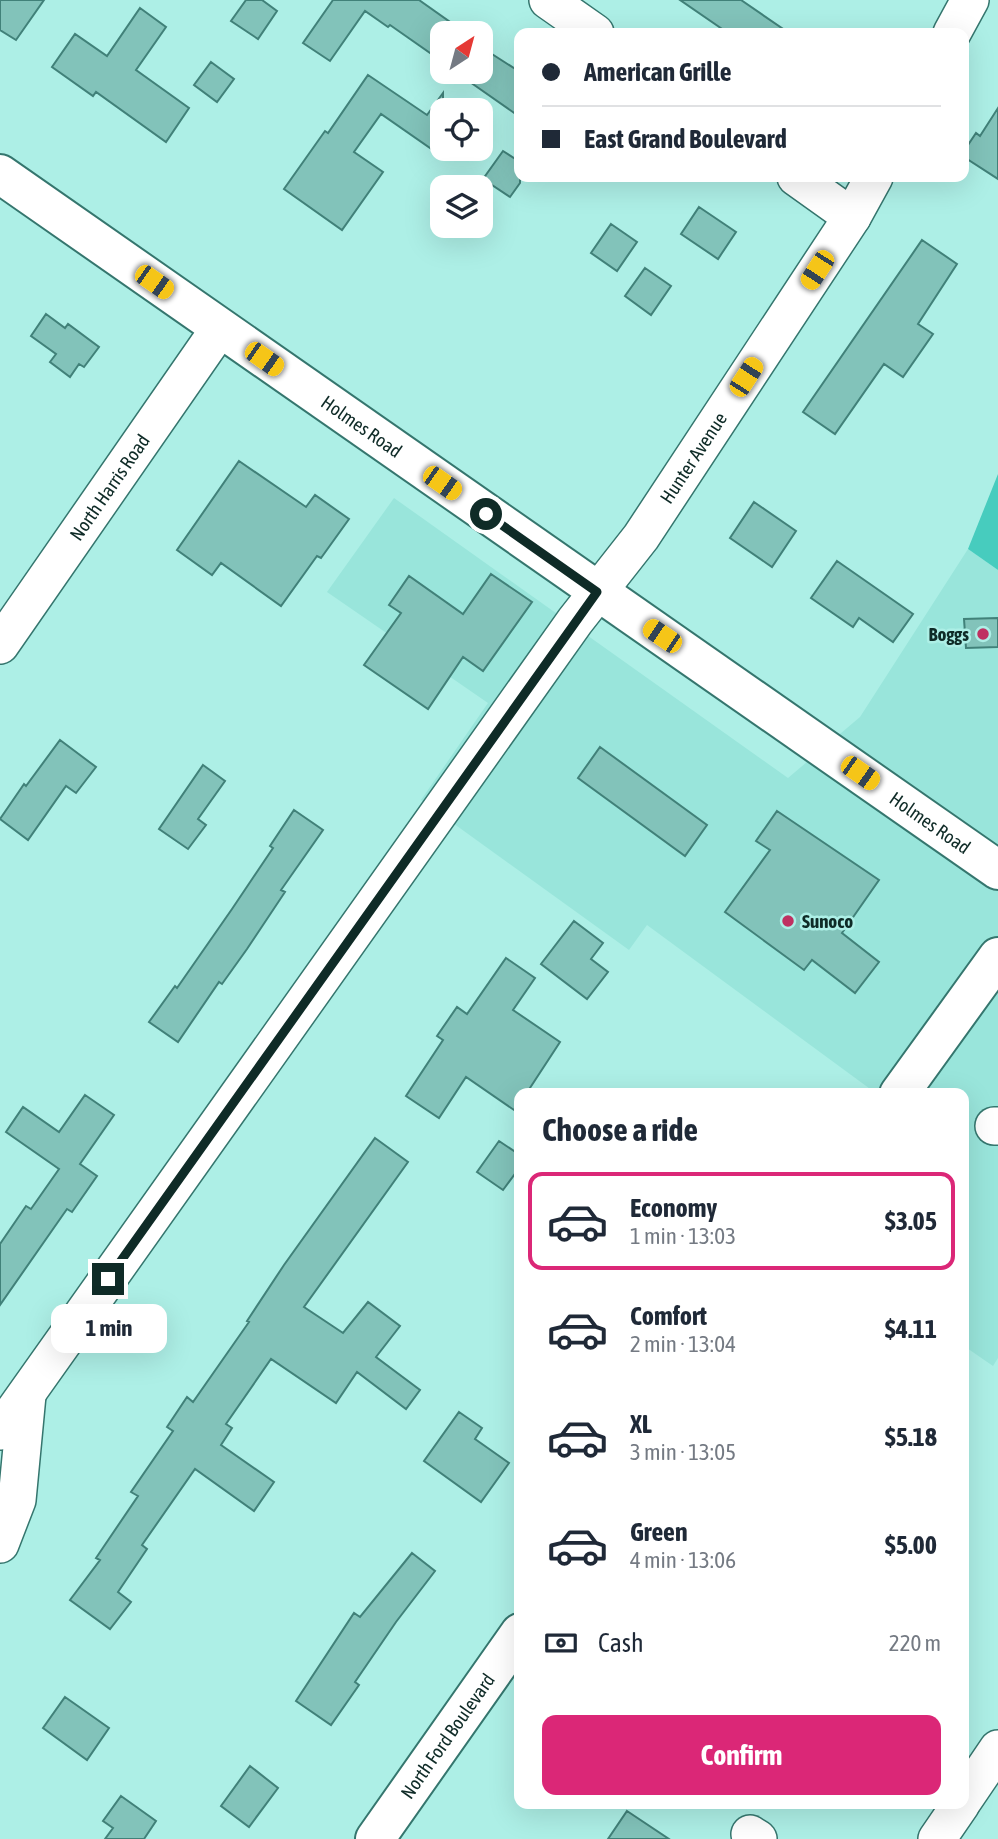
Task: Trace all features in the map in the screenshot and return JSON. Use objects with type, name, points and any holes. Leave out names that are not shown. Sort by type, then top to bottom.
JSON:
[{"type":"main road","name":"Holmes Road","points":[[0,174],[998,870]]},
{"type":"main road","points":[[903,1088],[998,957]]},
{"type":"main road","name":"North Ford Boulevard","points":[[375,1839],[514,1642]]},
{"type":"street","points":[[548,0],[588,28]]},
{"type":"street","points":[[955,28],[970,0]]},
{"type":"street","points":[[803,182],[852,217]]},
{"type":"street","name":"Hunter Avenue","points":[[0,1431],[597,592],[641,537],[852,217],[871,182]]},
{"type":"street","name":"North Harris Road","points":[[0,645],[220,328]]},
{"type":"street","points":[[0,1544],[17,1500],[27,1392]]},
{"type":"street","points":[[969,1792],[998,1749]]},
{"type":"street","points":[[937,1839],[958,1809]]},
{"type":"shaded area","points":[[394,498],[788,778],[860,717],[968,549],[998,570],[998,1358],[993,1366],[969,1349],[969,1088],[869,1088],[647,925],[629,950],[421,800],[488,703],[327,592]]},
{"type":"green space","points":[[998,474],[998,570],[968,549]]},
{"type":"building","points":[[0,0],[44,0],[16,40],[0,30]]},
{"type":"building","points":[[246,0],[262,0],[277,11],[258,39],[231,21]]},
{"type":"building","points":[[333,0],[419,0],[449,21],[430,21],[430,53],[365,11],[330,61],[303,43]]},
{"type":"building","points":[[680,0],[741,0],[782,28],[721,28]]},
{"type":"building","points":[[140,8],[166,27],[136,70],[189,108],[166,142],[96,92],[93,96],[52,67],[75,34],[107,56]]},
{"type":"building","points":[[494,55],[514,68],[514,113],[473,84],[494,84]]},
{"type":"building","points":[[211,62],[234,79],[217,102],[194,85]]},
{"type":"building","points":[[368,75],[427,115],[430,111],[430,148],[381,114],[354,152],[383,172],[342,230],[284,189],[325,131],[328,133]]},
{"type":"building","points":[[998,108],[998,179],[969,160],[969,144],[976,133],[980,136]]},
{"type":"building","points":[[503,151],[514,158],[514,182],[520,182],[510,197],[493,186],[493,175],[486,175]]},
{"type":"building","points":[[699,207],[736,232],[718,259],[681,234]]},
{"type":"building","points":[[611,224],[637,242],[617,271],[591,253]]},
{"type":"building","points":[[922,240],[957,264],[918,324],[933,334],[903,377],[884,364],[835,434],[803,412]]},
{"type":"building","points":[[645,268],[671,286],[651,315],[625,296]]},
{"type":"building","points":[[46,314],[65,328],[68,324],[99,347],[84,367],[79,364],[70,377],[50,362],[56,354],[31,336]]},
{"type":"building","points":[[239,461],[306,507],[315,495],[349,519],[321,558],[317,556],[281,606],[221,563],[212,575],[177,550]]},
{"type":"building","points":[[754,502],[796,531],[772,567],[730,538]]},
{"type":"building","points":[[837,561],[913,614],[893,642],[859,618],[853,627],[811,598]]},
{"type":"building","points":[[491,574],[532,602],[483,671],[463,657],[428,709],[364,665],[401,613],[389,605],[409,576],[463,614]]},
{"type":"building","points":[[998,618],[998,647],[966,648],[964,619]]},
{"type":"building","points":[[60,740],[96,767],[76,793],[66,786],[28,840],[0,819]]},
{"type":"building","points":[[600,747],[707,825],[685,856],[578,778]]},
{"type":"building","points":[[203,765],[225,781],[198,819],[206,825],[188,849],[159,829]]},
{"type":"building","points":[[294,810],[323,830],[281,890],[285,892],[247,949],[222,984],[219,982],[178,1042],[149,1022],[175,986],[177,988],[232,909],[273,848],[270,846]]},
{"type":"building","points":[[777,811],[879,880],[842,933],[879,962],[855,993],[812,960],[804,970],[725,912],[770,850],[756,841]]},
{"type":"building","points":[[574,921],[603,943],[591,959],[608,972],[587,999],[541,964]]},
{"type":"building","points":[[506,958],[535,978],[513,1010],[560,1042],[530,1088],[514,1088],[514,1110],[466,1077],[439,1118],[406,1096],[443,1040],[437,1036],[457,1007],[467,1014]]},
{"type":"building","points":[[85,1095],[114,1115],[80,1164],[97,1176],[72,1212],[67,1209],[0,1305],[0,1244],[26,1206],[31,1209],[59,1169],[6,1132],[23,1107],[59,1132]]},
{"type":"building","points":[[375,1138],[408,1162],[304,1307],[343,1333],[368,1302],[400,1326],[376,1357],[420,1390],[406,1409],[357,1372],[336,1403],[271,1359],[226,1424],[232,1428],[221,1445],[274,1482],[254,1511],[195,1469],[142,1545],[147,1549],[118,1592],[131,1602],[110,1629],[70,1600],[100,1560],[96,1558],[138,1496],[131,1492],[173,1431],[167,1427],[187,1397],[193,1402],[249,1322],[247,1321],[284,1265]]},
{"type":"building","points":[[499,1141],[514,1151],[514,1175],[503,1190],[477,1172]]},
{"type":"building","points":[[459,1412],[482,1428],[475,1439],[509,1463],[481,1502],[424,1461]]},
{"type":"building","points":[[412,1553],[435,1571],[355,1682],[359,1685],[331,1725],[296,1701],[354,1613],[360,1617]]},
{"type":"building","points":[[65,1697],[109,1728],[87,1760],[43,1728]]},
{"type":"building","points":[[250,1766],[278,1788],[249,1827],[221,1806]]},
{"type":"building","points":[[121,1796],[156,1821],[144,1839],[105,1839],[113,1828],[103,1821]]},
{"type":"building","points":[[627,1811],[669,1839],[608,1839]]},
{"type":"place","name":"Boggs","points":[[983,634]]},
{"type":"place","name":"Sunoco","points":[[788,921]]},
{"type":"route","points":[[108,1279],[597,592],[486,514]]}]
